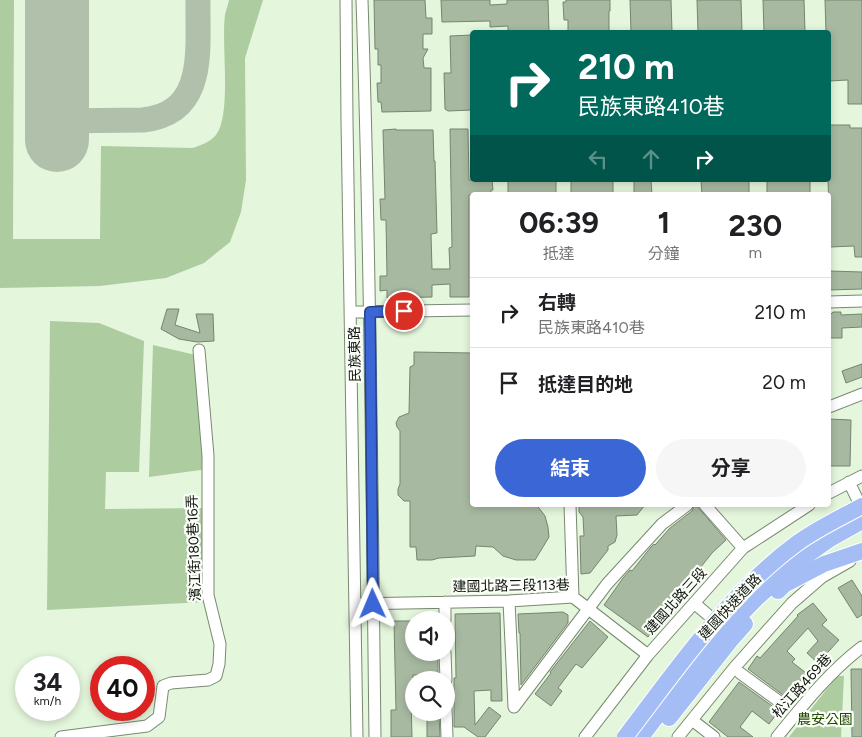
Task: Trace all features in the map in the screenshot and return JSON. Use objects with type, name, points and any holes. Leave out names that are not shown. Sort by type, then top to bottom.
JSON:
[{"type":"highway","name":"建國快速道路","points":[[625,737],[702,636],[758,576],[797,544],[837,519],[862,507]]},
{"type":"highway","name":"建國快速道路","points":[[641,737],[712,644],[758,597],[796,563],[830,539],[862,521]]},
{"type":"highway","points":[[654,737],[730,641],[784,585],[824,564],[862,552]]},
{"type":"street","name":"民族東路","points":[[346,0],[357,737]]},
{"type":"street","name":"民族東路","points":[[362,0],[370,312],[374,737]]},
{"type":"street","points":[[831,302],[862,301]]},
{"type":"street","points":[[350,312],[470,310]]},
{"type":"street","name":"濱江街180巷16弄","points":[[60,737],[147,726],[159,717],[163,686],[171,683],[208,680],[216,676],[220,664],[220,644],[208,595],[208,456],[199,350]]},
{"type":"street","points":[[831,406],[862,394]]},
{"type":"street","points":[[831,492],[862,476]]},
{"type":"street","points":[[848,482],[862,507]]},
{"type":"street","points":[[570,507],[573,597]]},
{"type":"street","points":[[509,602],[514,707],[607,584],[662,524],[685,507]]},
{"type":"street","points":[[707,507],[743,548]]},
{"type":"street","name":"建國北路三段","points":[[585,737],[648,655],[743,548],[806,507]]},
{"type":"street","points":[[678,737],[734,668],[792,603],[822,577],[862,552]]},
{"type":"street","name":"建國北路三段113巷","points":[[355,604],[509,602],[573,597],[648,655]]},
{"type":"street","points":[[445,602],[445,611]]},
{"type":"street","points":[[694,602],[707,614]]},
{"type":"street","name":"松江路469巷","points":[[777,737],[815,690],[862,647]]},
{"type":"street","points":[[740,673],[784,705]]},
{"type":"street","points":[[356,684],[374,684]]},
{"type":"street","points":[[692,720],[714,737]]},
{"type":"street","points":[[446,721],[447,737]]},
{"type":"green space","points":[[0,0],[14,0],[13,239],[100,239],[101,146],[192,148],[214,137],[221,125],[224,111],[224,28],[229,0],[263,0],[245,58],[246,180],[241,212],[230,242],[204,263],[166,278],[100,286],[0,288]]},
{"type":"green space","points":[[50,321],[99,323],[144,341],[139,472],[106,472],[105,509],[208,508],[205,602],[47,610]]},
{"type":"green space","points":[[153,345],[200,356],[208,469],[149,477]]},
{"type":"green space","name":"農安公園","points":[[837,676],[844,676],[841,737],[789,737]]},
{"type":"building","points":[[374,0],[425,0],[426,18],[432,18],[432,34],[423,34],[423,49],[428,49],[423,58],[424,68],[431,68],[431,111],[382,112],[381,102],[378,102],[377,83],[381,83],[381,65],[378,65],[378,49],[375,49]]},
{"type":"building","points":[[441,0],[490,0],[490,5],[507,4],[507,0],[548,0],[549,30],[508,30],[508,26],[490,27],[490,21],[442,22]]},
{"type":"building","points":[[566,0],[610,0],[609,30],[568,30],[568,20],[564,20],[563,2],[566,2]]},
{"type":"building","points":[[630,0],[671,0],[672,30],[631,30]]},
{"type":"building","points":[[697,0],[741,0],[742,30],[698,30]]},
{"type":"building","points":[[763,0],[804,0],[805,30],[764,30]]},
{"type":"building","points":[[825,0],[862,0],[862,104],[848,104],[848,80],[831,81],[831,30],[826,30]]},
{"type":"building","points":[[470,35],[470,110],[448,111],[445,109],[444,73],[451,73],[450,36]]},
{"type":"building","points":[[831,125],[850,125],[850,128],[862,128],[862,257],[855,257],[854,246],[831,247],[831,192],[828,192],[828,182],[831,182]]},
{"type":"building","points":[[450,129],[468,129],[469,180],[470,182],[492,182],[493,190],[491,192],[470,192],[469,195],[469,297],[450,297],[450,284],[432,285],[432,297],[387,298],[387,290],[380,291],[380,276],[387,276],[386,220],[381,220],[380,199],[385,199],[383,130],[433,130],[437,233],[431,234],[432,269],[450,269],[449,248],[452,247]]},
{"type":"building","points":[[508,182],[556,182],[556,192],[508,192]]},
{"type":"building","points":[[571,182],[613,182],[613,192],[571,192]]},
{"type":"building","points":[[634,182],[651,182],[652,192],[634,192]]},
{"type":"building","points":[[701,182],[749,182],[749,192],[702,192]]},
{"type":"building","points":[[767,182],[810,182],[810,192],[767,192]]},
{"type":"building","points":[[831,271],[862,272],[862,289],[831,290]]},
{"type":"building","points":[[167,309],[179,309],[175,325],[200,333],[196,314],[213,314],[214,341],[197,342],[179,339],[161,329]]},
{"type":"building","points":[[833,312],[841,312],[841,315],[862,314],[862,327],[842,328],[842,338],[831,338],[831,314]]},
{"type":"building","points":[[414,352],[470,353],[470,507],[538,507],[545,516],[549,537],[535,560],[516,560],[503,556],[493,547],[476,546],[475,556],[417,560],[416,547],[410,547],[410,501],[404,501],[398,495],[400,484],[400,431],[396,423],[399,417],[409,413],[410,367],[414,365]]},
{"type":"building","points":[[862,364],[862,377],[846,383],[842,371]]},
{"type":"building","points":[[831,419],[851,420],[850,466],[831,466]]},
{"type":"building","points":[[579,507],[643,507],[637,515],[616,516],[617,535],[615,542],[608,546],[608,550],[590,573],[581,574],[580,536],[584,536],[583,517],[579,512]]},
{"type":"building","points":[[694,507],[698,507],[726,540],[712,553],[662,616],[648,637],[604,605],[623,578],[630,570],[632,571],[651,547],[670,528],[692,511]]},
{"type":"building","points":[[852,580],[862,596],[862,615],[857,618],[838,588]]},
{"type":"building","points":[[813,603],[827,620],[822,625],[839,640],[818,663],[807,653],[818,641],[808,628],[787,651],[795,659],[792,662],[806,673],[787,698],[748,669],[757,656],[760,658],[797,615]]},
{"type":"building","points":[[563,612],[568,615],[568,623],[521,685],[518,614]]},
{"type":"building","points":[[500,613],[502,701],[491,701],[491,690],[474,691],[475,725],[489,707],[501,716],[485,737],[478,737],[464,727],[454,727],[456,678],[455,614]]},
{"type":"building","points":[[394,621],[405,621],[405,661],[438,661],[438,671],[405,671],[405,721],[412,721],[412,737],[391,737],[391,710],[396,710]]},
{"type":"building","points":[[590,621],[608,637],[582,668],[576,664],[558,688],[562,691],[551,706],[535,694]]},
{"type":"building","points":[[851,669],[862,669],[862,737],[852,737]]},
{"type":"building","points":[[739,682],[779,711],[769,724],[752,711],[740,727],[753,737],[728,737],[709,722]]},
{"type":"building","points":[[427,721],[439,721],[440,737],[427,737]]},
{"type":"taxiway","points":[[57,121],[143,120],[164,115],[179,105],[189,92],[195,75],[198,38],[198,0]]},
{"type":"runway","points":[[57,0],[57,140]]},
{"type":"route","points":[[373,604],[370,312],[404,311]]}]
